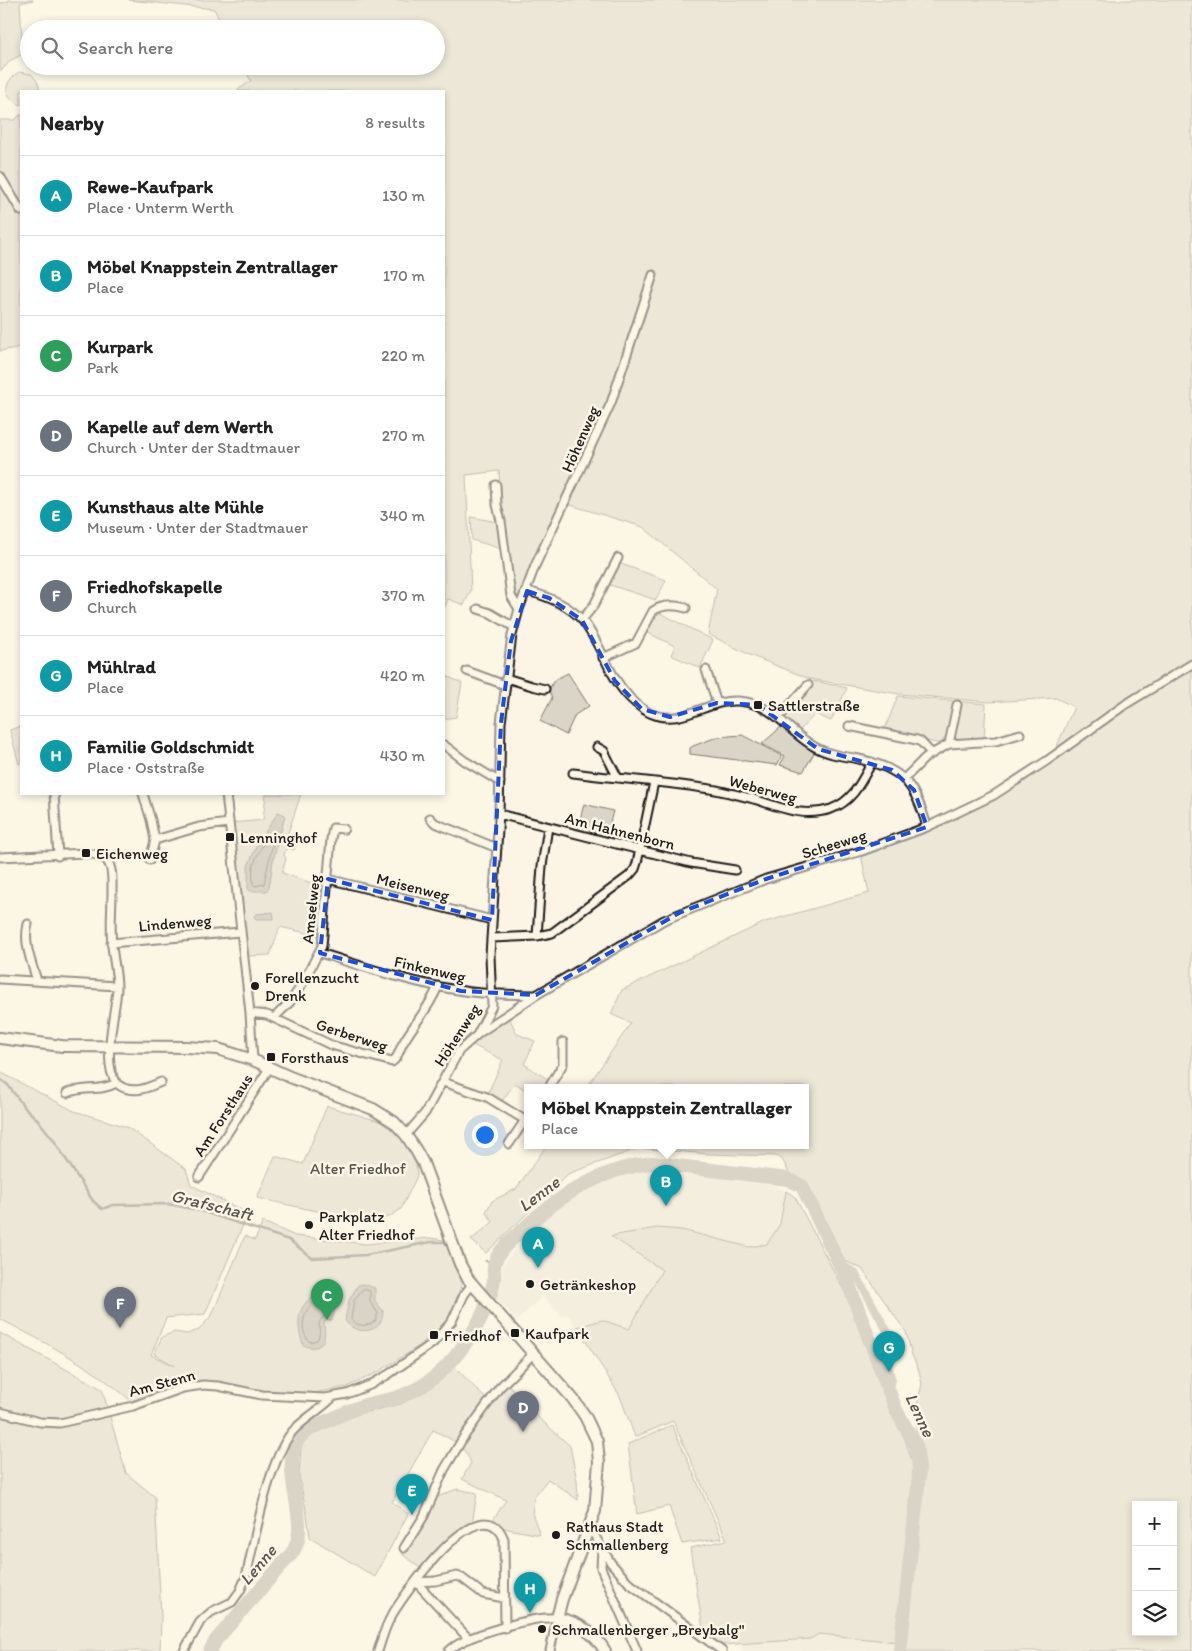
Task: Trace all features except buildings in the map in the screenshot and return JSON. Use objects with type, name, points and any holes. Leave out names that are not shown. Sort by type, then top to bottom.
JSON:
[{"type":"street","points":[[0,176],[20,209]]},
{"type":"street","name":"Höhenweg","points":[[406,1135],[421,1119],[460,1051],[477,1035],[490,1011],[492,994],[490,955],[499,814],[501,723],[514,627],[535,566],[611,403],[653,274]]},
{"type":"street","points":[[496,485],[497,505],[501,521],[511,596],[519,609]]},
{"type":"street","points":[[582,620],[594,605],[618,558]]},
{"type":"street","points":[[527,591],[558,602],[582,620],[615,682],[636,704],[656,715],[670,718],[684,716],[717,703],[736,701],[758,706],[779,717],[807,742],[818,749],[887,767],[904,779],[914,790],[928,828]]},
{"type":"street","points":[[603,658],[636,642],[656,608],[674,606],[686,608]]},
{"type":"street","points":[[478,609],[490,613],[514,627]]},
{"type":"street","name":"Scheeweg","points":[[477,1035],[536,995],[664,920],[766,879],[862,851],[928,828],[994,795],[1048,760],[1126,704],[1192,664]]},
{"type":"street","points":[[706,670],[717,703]]},
{"type":"street","points":[[467,671],[506,682],[545,689]]},
{"type":"street","points":[[779,717],[808,685]]},
{"type":"street","points":[[949,744],[958,705]]},
{"type":"street","points":[[848,726],[917,740],[932,754]]},
{"type":"street","points":[[904,779],[932,754],[949,744],[996,741],[1020,734]]},
{"type":"street","points":[[445,746],[470,765],[500,782]]},
{"type":"street","points":[[598,746],[604,751],[618,778]]},
{"type":"street","name":"Weberweg","points":[[573,773],[717,790],[752,798],[797,813],[811,813],[831,809],[856,792],[872,762]]},
{"type":"street","points":[[491,938],[537,936],[558,931],[629,876],[636,866],[654,782]]},
{"type":"street","points":[[54,795],[58,856]]},
{"type":"street","points":[[143,795],[155,840],[150,860]]},
{"type":"street","points":[[226,795],[250,1013],[253,1060]]},
{"type":"street","name":"Am Hahnenborn","points":[[499,814],[696,864],[735,870]]},
{"type":"street","points":[[430,818],[435,823],[497,848]]},
{"type":"street","points":[[155,840],[199,828],[228,823]]},
{"type":"street","points":[[537,936],[542,866],[548,827]]},
{"type":"street","name":"Amselweg","points":[[274,1018],[295,995],[320,953],[324,941],[333,828],[344,829]]},
{"type":"street","points":[[0,857],[91,854],[102,857],[107,861],[110,866],[112,885],[112,943],[117,986],[110,1047],[111,1072],[116,1083],[128,1089],[140,1090],[161,1082]]},
{"type":"street","name":"Meisenweg","points":[[328,879],[492,920]]},
{"type":"street","points":[[28,924],[26,944],[37,981]]},
{"type":"street","name":"Lindenweg","points":[[112,943],[240,932]]},
{"type":"street","name":"Finkenweg","points":[[320,953],[380,972],[438,986],[492,994],[536,995]]},
{"type":"street","points":[[0,979],[117,986]]},
{"type":"street","name":"Gerberweg","points":[[250,1013],[264,1014],[331,1045],[392,1062],[396,1059],[407,1036],[434,996],[438,986]]},
{"type":"street","points":[[0,1038],[48,1045],[208,1048],[226,1051],[253,1060],[290,1077],[373,1109],[394,1122],[406,1135],[423,1163],[463,1272],[579,1408],[591,1426],[597,1441],[599,1462],[595,1511],[562,1599],[550,1651]]},
{"type":"street","points":[[551,1084],[563,1064],[563,1042]]},
{"type":"street","name":"Am Forsthaus","points":[[199,1177],[270,1067]]},
{"type":"street","points":[[443,1082],[487,1096],[524,1117]]},
{"type":"street","points":[[67,1093],[83,1088],[107,1088],[116,1083]]},
{"type":"street","points":[[508,1144],[524,1121]]},
{"type":"street","name":"Am Stenn","points":[[0,1412],[40,1422],[60,1423],[133,1406],[183,1388],[203,1385],[218,1386],[262,1395],[333,1397],[347,1394],[370,1385],[398,1369],[433,1342],[452,1321],[464,1295],[474,1286]]},
{"type":"street","points":[[404,1548],[424,1516],[444,1470],[463,1438],[499,1388],[534,1353]]},
{"type":"street","name":"Am Stenn","points":[[184,1651],[204,1618],[232,1602],[240,1590],[246,1577],[271,1477],[287,1439],[300,1424],[333,1397]]},
{"type":"street","points":[[378,1651],[389,1620],[436,1555],[469,1528],[480,1524],[490,1524],[498,1529],[504,1539],[505,1628]]},
{"type":"street","points":[[590,1528],[616,1570],[634,1587],[722,1651]]},
{"type":"street","points":[[602,1548],[601,1568],[637,1651]]},
{"type":"street","points":[[416,1582],[457,1576],[483,1594],[504,1598]]},
{"type":"street","points":[[416,1582],[469,1639]]},
{"type":"street","points":[[451,1651],[457,1644],[469,1639],[537,1619],[557,1618],[579,1625],[593,1636],[605,1651]]},
{"type":"highlighted area","points":[[527,591],[549,598],[582,620],[615,681],[642,709],[670,717],[717,703],[758,705],[818,749],[892,770],[914,790],[927,827],[766,879],[679,913],[536,995],[461,991],[320,953],[328,879],[492,920],[501,723],[511,641]]},
{"type":"shaded area","points":[[660,1170],[699,1172],[760,1180],[786,1191],[780,1224],[767,1244],[749,1247],[682,1230],[657,1228],[611,1236],[662,1270],[629,1329],[602,1320],[577,1327],[568,1315],[561,1316],[543,1296],[517,1321],[491,1292],[505,1262],[550,1205],[583,1187],[625,1173]]},
{"type":"shaded area","points":[[819,1634],[898,1642],[897,1651],[742,1651],[741,1644],[810,1639]]},
{"type":"green space","points":[[8,0],[33,0],[20,3],[20,56],[11,60],[0,70],[0,3],[8,2]]},
{"type":"green space","points":[[129,0],[1192,0],[1192,1651],[897,1651],[897,1642],[819,1634],[810,1639],[721,1645],[703,1629],[690,1548],[727,1540],[673,1421],[635,1437],[620,1396],[577,1327],[602,1320],[629,1329],[662,1270],[611,1236],[657,1228],[682,1230],[749,1247],[767,1244],[780,1224],[786,1191],[795,1197],[877,1354],[915,1470],[917,1404],[922,1384],[906,1332],[862,1269],[831,1254],[782,1159],[776,1156],[709,1154],[651,1149],[809,1149],[809,1084],[589,1084],[631,1023],[611,1014],[622,990],[765,922],[869,893],[861,855],[928,830],[962,813],[1053,755],[1074,707],[1056,698],[989,702],[899,694],[810,679],[752,656],[708,634],[717,589],[643,527],[567,504],[518,599],[504,556],[499,471],[466,475],[471,590],[464,605],[448,599],[445,606],[445,90],[238,90],[251,81],[248,75],[445,75],[445,20],[220,20],[214,9]]},
{"type":"green space","points":[[19,72],[20,75],[32,75],[39,86],[39,90],[20,90],[20,104],[15,102],[7,90],[7,85],[13,76]]},
{"type":"green space","points":[[20,115],[20,347],[0,351],[0,120],[15,120]]},
{"type":"green space","points":[[471,517],[498,522],[502,549],[472,540]]},
{"type":"green space","points":[[618,563],[666,580],[656,600],[607,584]]},
{"type":"green space","points":[[656,611],[713,640],[700,668],[671,655],[675,646],[646,632]]},
{"type":"green space","points":[[568,673],[589,706],[575,715],[566,735],[540,721],[552,698],[549,690],[554,680]]},
{"type":"green space","points":[[445,675],[462,683],[456,717],[445,719]]},
{"type":"green space","points":[[814,681],[847,688],[831,721],[815,714],[800,730],[783,716]]},
{"type":"green space","points":[[898,696],[986,704],[984,739],[955,739],[948,732],[941,744],[884,731]]},
{"type":"green space","points":[[20,726],[19,764],[10,730]]},
{"type":"green space","points":[[782,726],[814,753],[803,772],[780,765],[785,756],[762,744]]},
{"type":"green space","points":[[742,735],[782,756],[777,765],[690,754],[690,748],[693,746],[717,737]]},
{"type":"green space","points":[[266,795],[301,795],[287,836],[298,841],[294,850],[287,848],[284,854],[286,859],[282,873],[323,887],[320,936],[280,927],[270,955],[248,956],[232,823],[263,820]],"holes":[[[278,812],[285,816],[273,860],[269,888]]]},
{"type":"green space","points":[[584,804],[613,811],[606,837],[577,831]]},
{"type":"green space","points":[[509,1017],[517,1034],[535,1041],[524,1064],[549,1080],[546,1084],[524,1084],[524,1089],[515,1083],[502,1101],[488,1093],[503,1060],[473,1045],[476,1039]]},
{"type":"green space","points":[[0,1072],[74,1111],[127,1127],[186,1169],[191,1185],[248,1213],[205,1314],[166,1318],[151,1355],[175,1366],[154,1354],[162,1337],[174,1332],[187,1334],[199,1330],[212,1315],[245,1236],[255,1240],[263,1222],[295,1236],[366,1244],[430,1238],[444,1240],[462,1283],[451,1313],[443,1326],[416,1348],[378,1372],[347,1387],[308,1394],[256,1392],[212,1382],[201,1382],[131,1401],[85,1366],[0,1319]]},
{"type":"green space","name":"Alter Friedhof","points":[[327,1106],[379,1121],[399,1135],[405,1143],[416,1165],[417,1176],[401,1209],[389,1217],[367,1222],[257,1198],[275,1156],[303,1164]]},
{"type":"green space","points":[[544,1149],[636,1149],[568,1174],[486,1253],[471,1240],[493,1222],[486,1212],[492,1201],[516,1189]]},
{"type":"green space","points":[[0,1333],[102,1389],[126,1473],[155,1497],[161,1616],[160,1651],[0,1651]]},
{"type":"green space","points":[[454,1366],[489,1401],[508,1384],[539,1418],[570,1446],[577,1481],[578,1500],[548,1479],[535,1495],[532,1513],[540,1535],[508,1529],[491,1523],[506,1500],[462,1479],[471,1463],[468,1456],[456,1443],[433,1430],[392,1502],[408,1514],[375,1577],[310,1537],[299,1475],[303,1442],[333,1420],[401,1404],[432,1387]]},
{"type":"green space","points":[[672,1425],[722,1538],[682,1544],[669,1506],[637,1514],[628,1444]]},
{"type":"green space","points":[[457,1489],[477,1493],[472,1524],[444,1543],[420,1568],[403,1555],[421,1528],[435,1498]]},
{"type":"water","points":[[278,812],[285,815],[273,860],[269,888],[267,891],[250,891],[248,889],[248,866],[257,845]]},
{"type":"water","points":[[273,912],[273,919],[256,919],[254,916],[256,914]]},
{"type":"water","points":[[363,1284],[375,1288],[375,1301],[383,1311],[380,1323],[376,1327],[367,1330],[352,1327],[345,1320],[349,1300],[358,1285]]},
{"type":"water","points":[[322,1291],[330,1296],[334,1302],[334,1315],[332,1320],[325,1321],[325,1335],[322,1343],[319,1346],[309,1347],[303,1345],[300,1336],[300,1313],[307,1301]]},
{"type":"waterway","name":"Grafschaft","points":[[0,1079],[8,1085],[25,1108],[37,1119],[53,1139],[93,1201],[102,1209],[113,1205],[169,1204],[201,1211],[289,1240],[312,1258],[366,1255],[431,1242],[444,1242]]},
{"type":"waterway","name":"Lenne","points":[[210,1651],[216,1640],[294,1550],[299,1536],[299,1520],[292,1469],[293,1453],[301,1435],[307,1430],[353,1409],[402,1396],[433,1378],[444,1369],[471,1335],[486,1306],[494,1282],[495,1262],[499,1253],[509,1242],[550,1207],[581,1186],[616,1171],[652,1163],[788,1179],[802,1186],[847,1280],[896,1410],[916,1446],[919,1467],[918,1487],[900,1651]]},
{"type":"waterway","name":"Grafschaft","points":[[486,1261],[495,1262]]},
{"type":"waterway","points":[[839,1263],[855,1273],[894,1343],[894,1348],[886,1361],[892,1380],[889,1390]]},
{"type":"place","name":"Sattlerstraße","points":[[758,705]]},
{"type":"place","name":"Lenninghof","points":[[230,837]]},
{"type":"place","name":"Eichenweg","points":[[86,853]]},
{"type":"place","name":"Forellenzucht Drenk","points":[[255,986]]},
{"type":"place","name":"Forsthaus","points":[[271,1057]]},
{"type":"place","name":"Möbel Knappstein Zentrallager","points":[[666,1206]]},
{"type":"place","name":"Parkplatz Alter Friedhof","points":[[309,1225]]},
{"type":"place","name":"Rewe-Kaufpark","points":[[538,1268]]},
{"type":"place","name":"Getränkeshop","points":[[530,1284]]},
{"type":"place","name":"Kurpark","points":[[327,1320]]},
{"type":"place","name":"Friedhofskapelle","points":[[120,1328]]},
{"type":"place","name":"Kaufpark","points":[[515,1333]]},
{"type":"place","name":"Friedhof","points":[[434,1335]]},
{"type":"place","name":"Mühlrad","points":[[889,1372]]},
{"type":"place","name":"Kapelle auf dem Werth","points":[[523,1432]]},
{"type":"place","name":"Kunsthaus alte Mühle","points":[[412,1515]]},
{"type":"place","name":"Rathaus Stadt Schmallenberg","points":[[556,1535]]},
{"type":"place","name":"Familie Goldschmidt","points":[[530,1613]]},
{"type":"place","name":"Schmallenberger „Breybalg\"","points":[[542,1629]]}]
